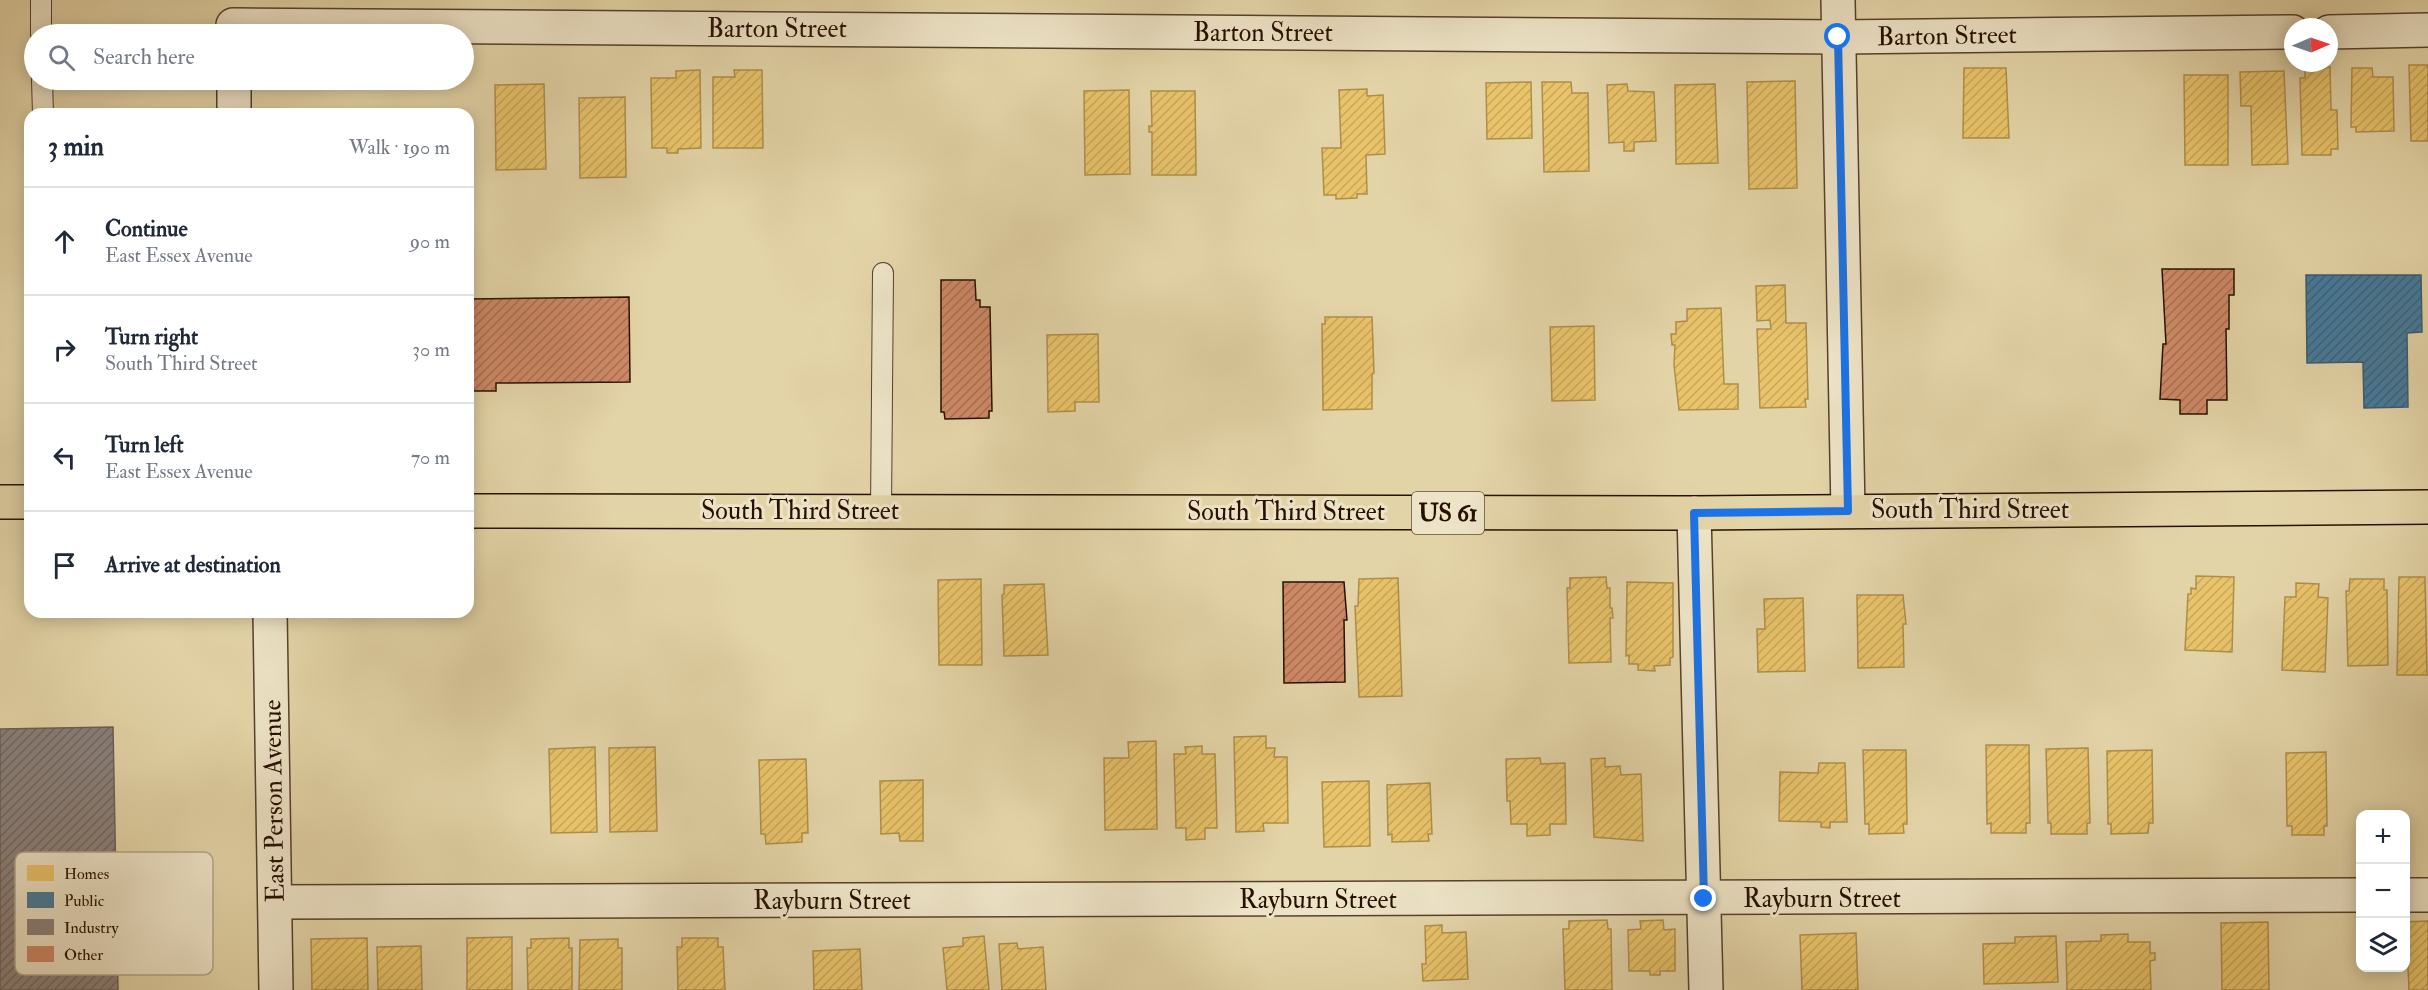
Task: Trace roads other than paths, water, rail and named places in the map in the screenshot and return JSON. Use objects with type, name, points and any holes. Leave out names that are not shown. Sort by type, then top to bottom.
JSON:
[{"type":"main road","points":[[0,502],[24,502]]},
{"type":"main road","name":"South Third Street","points":[[474,511],[1694,513],[2428,507]]},
{"type":"street","points":[[1838,0],[1848,511]]},
{"type":"street","name":"Barton Street","points":[[233,20],[1838,37],[2284,32]]},
{"type":"street","points":[[2338,32],[2428,30]]},
{"type":"street","points":[[234,90],[234,108]]},
{"type":"street","points":[[1694,513],[1706,990]]},
{"type":"street","name":"East Person Avenue","points":[[270,618],[276,990]]},
{"type":"street","name":"Rayburn Street","points":[[275,902],[2356,895]]},
{"type":"street","points":[[2410,895],[2428,895]]},
{"type":"lane","points":[[41,0],[41,24]]},
{"type":"lane","points":[[42,90],[43,108]]},
{"type":"lane","points":[[881,512],[883,273]]}]
